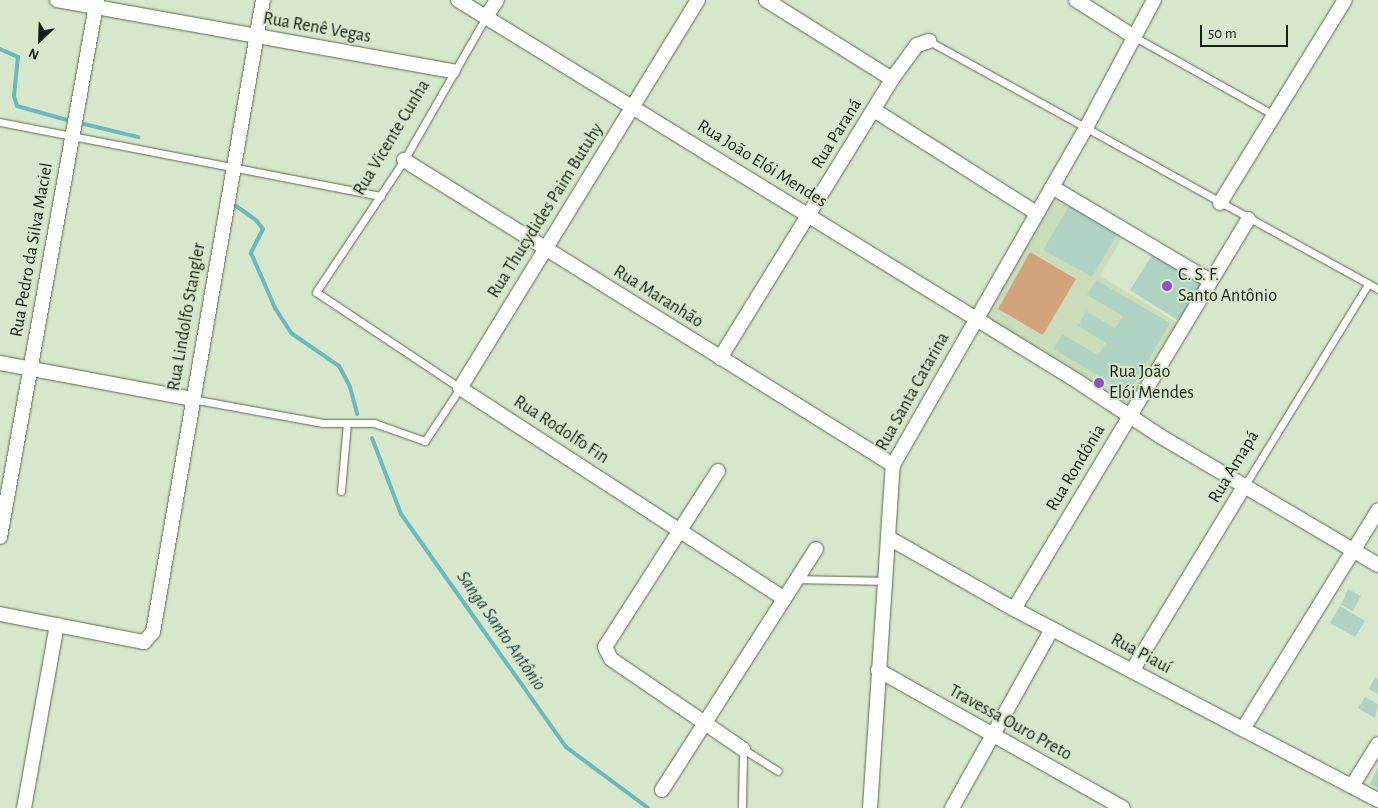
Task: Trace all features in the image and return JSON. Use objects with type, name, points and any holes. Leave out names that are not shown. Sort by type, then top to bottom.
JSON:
[{"type":"street","name":"Rua Renê Vegas","points":[[57,0],[96,3],[257,36],[453,71]]},
{"type":"street","name":"Rua Lindolfo Stangler","points":[[57,625],[144,642],[149,639],[263,0]]},
{"type":"street","name":"Rua João Elói Mendes","points":[[458,0],[808,215],[974,321],[1378,565]]},
{"type":"street","name":"Rua Vicente Cunha","points":[[486,17],[497,0]]},
{"type":"street","name":"Rua Thucydides Paim Butuhy","points":[[460,388],[544,248],[698,0]]},
{"type":"street","points":[[766,0],[892,79]]},
{"type":"street","points":[[1076,0],[1133,36]]},
{"type":"street","name":"Rua Santa Catarina","points":[[870,808],[893,465],[1087,126],[1133,36],[1154,0]]},
{"type":"street","points":[[1220,203],[1345,0]]},
{"type":"street","name":"Rua Pedro da Silva Maciel","points":[[0,537],[5,481],[30,369],[96,3]]},
{"type":"street","name":"Rua Paraná","points":[[720,358],[892,79],[917,45],[929,41]]},
{"type":"street","points":[[874,110],[1036,214]]},
{"type":"street","name":"Rua Maranhão","points":[[404,160],[893,465]]},
{"type":"street","points":[[1052,187],[1210,281]]},
{"type":"street","name":"Rua Rondônia","points":[[1014,608],[1248,219]]},
{"type":"street","points":[[0,363],[192,399]]},
{"type":"street","name":"Rua Rodolfo Fin","points":[[460,388],[785,599]]},
{"type":"street","points":[[718,471],[605,647],[611,659],[743,749]]},
{"type":"street","name":"Rua Amapá","points":[[1132,671],[1245,484]]},
{"type":"street","points":[[1243,729],[1378,510]]},
{"type":"street","name":"Rua Piauí","points":[[889,538],[1052,629],[1378,800]]},
{"type":"street","points":[[662,790],[816,549]]},
{"type":"street","points":[[0,614],[57,625],[24,808]]},
{"type":"street","points":[[952,808],[1052,629]]},
{"type":"street","name":"Travessa Ouro Preto","points":[[878,670],[1123,808]]},
{"type":"street","points":[[1352,786],[1378,744]]},
{"type":"lane","name":"Rua Vicente Cunha","points":[[316,292],[404,160],[453,71],[486,17]]},
{"type":"lane","points":[[1133,36],[1274,115]]},
{"type":"lane","points":[[929,41],[1087,126],[1248,219],[1378,289]]},
{"type":"lane","points":[[0,122],[381,196]]},
{"type":"lane","name":"Rua Amapá","points":[[1245,484],[1368,284]]},
{"type":"lane","name":"Rua Rodolfo Fin","points":[[316,292],[460,388]]},
{"type":"lane","name":"Rua Thucydides Paim Butuhy","points":[[347,423],[374,423],[425,441],[460,388]]},
{"type":"lane","points":[[192,399],[323,423],[347,423],[341,492]]},
{"type":"lane","points":[[797,579],[886,581]]},
{"type":"lane","points":[[743,749],[778,771]]},
{"type":"lane","points":[[742,808],[743,749]]},
{"type":"shaded area","points":[[1055,196],[1123,236],[1100,276],[1181,325],[1129,409],[981,320]]},
{"type":"shaded area","points":[[1030,252],[1076,279],[1043,335],[998,309]]},
{"type":"building","points":[[1069,206],[1117,234],[1092,277],[1043,250]]},
{"type":"building","name":"C. S. F. Santo Antônio","points":[[1154,252],[1203,282],[1179,321],[1130,290]]},
{"type":"building","points":[[1096,280],[1170,323],[1131,389],[1123,390],[1053,349],[1062,334],[1098,355],[1106,343],[1078,326],[1086,311],[1115,328],[1123,316],[1087,295]]},
{"type":"building","points":[[1348,589],[1361,596],[1353,611],[1341,605]]},
{"type":"building","points":[[1340,606],[1365,621],[1355,637],[1330,623]]},
{"type":"building","points":[[1375,677],[1378,679],[1378,694],[1369,689]]},
{"type":"building","points":[[1365,697],[1378,704],[1375,718],[1358,708]]},
{"type":"building","points":[[1378,767],[1378,788],[1370,784]]},
{"type":"waterway","name":"Sanga Santo Antônio","points":[[0,49],[18,57],[14,96],[17,106],[67,120]]},
{"type":"waterway","name":"Sanga Santo Antônio","points":[[84,124],[138,137]]},
{"type":"waterway","name":"Sanga Santo Antônio","points":[[236,206],[256,220],[263,229],[251,253],[275,308],[291,333],[339,366],[350,387],[357,414]]},
{"type":"waterway","name":"Sanga Santo Antônio","points":[[372,438],[401,514],[566,747],[648,808]]},
{"type":"place","name":"C. S. F. Santo Antônio","points":[[1167,286]]},
{"type":"place","name":"Rua João Elói Mendes","points":[[1099,383]]}]
